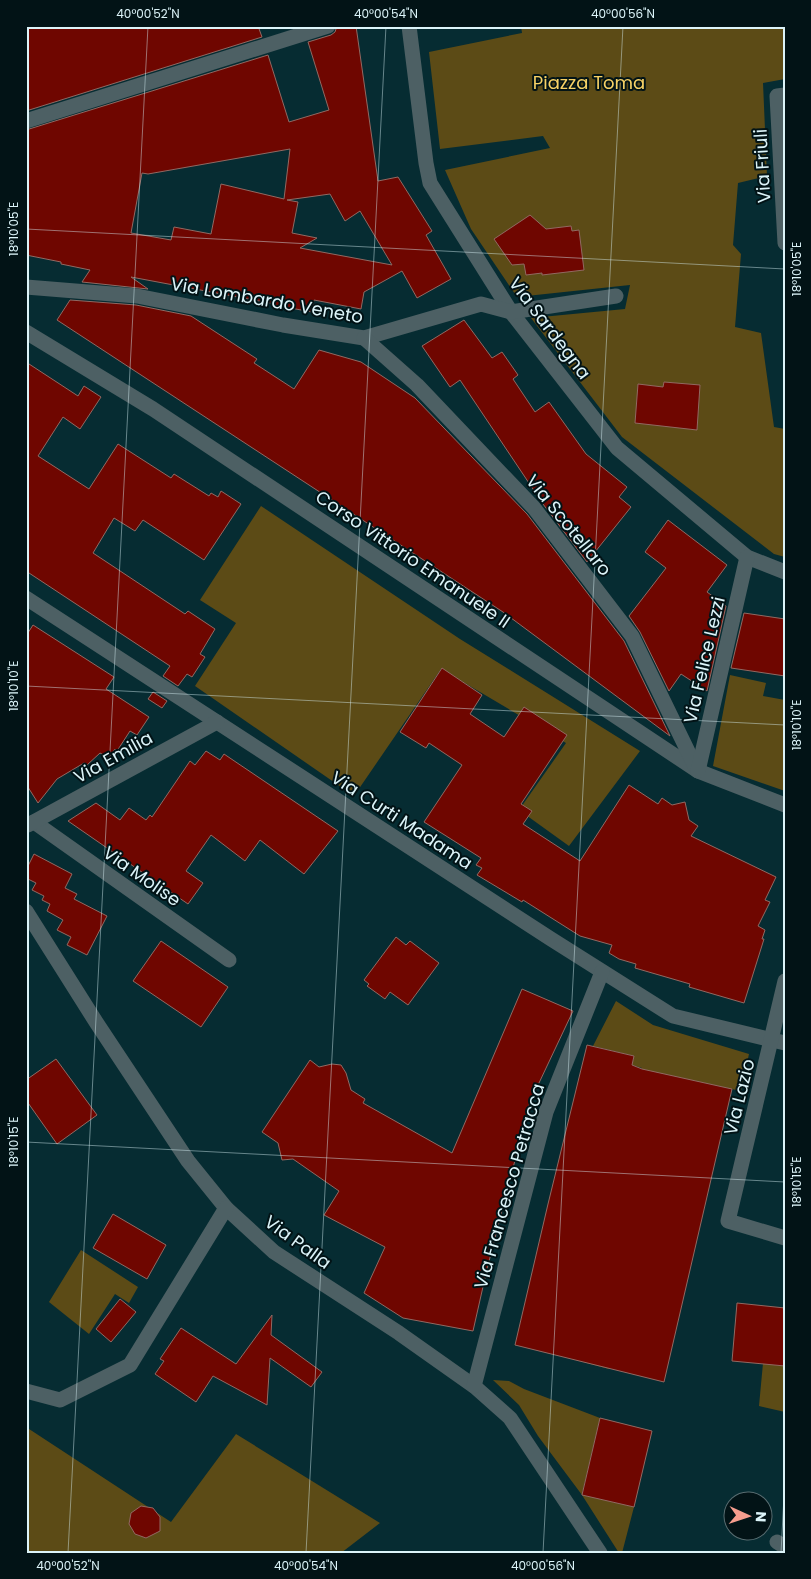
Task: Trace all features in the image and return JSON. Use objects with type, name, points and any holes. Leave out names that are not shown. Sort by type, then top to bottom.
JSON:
[{"type":"street","points":[[26,120],[328,26]]},
{"type":"street","name":"Via Sardegna","points":[[409,26],[430,183],[511,312],[617,448],[747,557],[785,572]]},
{"type":"street","name":"Via Friuli","points":[[785,95],[777,96],[785,243]]},
{"type":"street","name":"Via Lombardo Veneto","points":[[26,287],[137,296],[283,325],[364,338],[481,304],[511,312],[616,296]]},
{"type":"street","name":"Corso Vittorio Emanuele II","points":[[26,332],[152,409],[698,771],[785,805]]},
{"type":"street","name":"Via Scotellaro","points":[[364,338],[417,385],[534,508],[632,636],[698,771]]},
{"type":"street","name":"Via Felice Lezzi","points":[[698,771],[747,557]]},
{"type":"street","name":"Via Curti Madama","points":[[26,598],[602,972],[673,1016],[778,1040]]},
{"type":"street","name":"Via Emilia","points":[[30,824],[217,722]]},
{"type":"street","name":"Via Molise","points":[[30,824],[229,960]]},
{"type":"street","name":"Via Palla","points":[[26,911],[96,1022],[188,1161],[226,1208],[274,1252],[399,1333],[474,1386],[510,1418],[600,1553]]},
{"type":"street","name":"Via Francesco Petracca","points":[[474,1386],[546,1112],[602,972]]},
{"type":"street","name":"Via Lazio","points":[[785,981],[778,1040],[728,1222],[785,1238]]},
{"type":"street","points":[[26,1391],[60,1400],[130,1365],[226,1208]]},
{"type":"green space","name":"Piazza Toma","points":[[521,26],[785,26],[785,79],[763,83],[767,176],[738,183],[733,245],[741,254],[735,327],[761,333],[774,427],[785,429],[785,557],[774,554],[622,437],[531,318],[625,309],[630,285],[517,297],[471,229],[445,170],[550,148],[543,136],[440,149],[429,52],[522,33]]},
{"type":"green space","points":[[261,506],[460,639],[640,751],[569,846],[519,810],[566,743],[441,669],[354,796],[195,686],[236,623],[200,600]]},
{"type":"green space","points":[[730,675],[766,683],[763,696],[785,700],[785,791],[713,766]]},
{"type":"green space","points":[[616,1001],[653,1025],[749,1054],[741,1091],[676,1077],[609,1369],[572,1359],[602,1226],[642,1068],[632,1065],[634,1056],[593,1046]]},
{"type":"green space","points":[[81,1250],[138,1287],[129,1303],[115,1294],[89,1334],[49,1302]]},
{"type":"green space","points":[[763,1363],[785,1363],[785,1412],[759,1406]]},
{"type":"green space","points":[[493,1380],[509,1381],[524,1389],[600,1418],[582,1494],[634,1507],[622,1553],[619,1553],[582,1495],[538,1436],[519,1405]]},
{"type":"green space","points":[[26,1427],[171,1522],[236,1434],[380,1523],[341,1553],[26,1553]]},
{"type":"building","points":[[26,26],[258,26],[262,37],[26,111]]},
{"type":"building","points":[[337,26],[356,26],[378,181],[398,177],[432,231],[426,235],[451,279],[417,298],[402,271],[364,292],[361,309],[314,300],[312,312],[131,277],[148,289],[82,282],[90,270],[26,255],[26,130],[268,55],[289,122],[329,110],[308,42],[335,32]],"holes":[[[290,149],[284,199],[221,184],[211,234],[174,227],[171,240],[131,233],[142,173],[148,174]],[[330,194],[345,221],[360,211],[392,265],[300,248],[317,238],[292,233],[298,202],[287,200]]]},
{"type":"building","points":[[530,215],[546,229],[571,226],[572,231],[579,230],[584,270],[526,275],[524,264],[512,265],[494,239]]},
{"type":"building","points":[[70,300],[136,305],[191,316],[257,359],[254,363],[294,389],[319,350],[361,362],[415,398],[527,514],[624,641],[670,736],[503,612],[57,320]]},
{"type":"building","points":[[464,320],[492,358],[502,352],[518,375],[513,379],[535,412],[549,402],[586,454],[627,487],[619,497],[631,507],[587,562],[543,504],[460,380],[450,387],[422,346]]},
{"type":"building","points":[[26,362],[78,396],[84,386],[101,397],[80,429],[63,417],[38,456],[89,489],[118,444],[171,478],[174,474],[209,496],[211,493],[218,497],[221,491],[241,504],[204,560],[143,520],[135,531],[114,518],[93,553],[185,614],[188,611],[215,629],[200,654],[205,657],[192,677],[187,674],[178,686],[163,676],[170,666],[26,571]]},
{"type":"building","points":[[664,382],[700,385],[697,430],[635,423],[638,384],[663,387]]},
{"type":"building","points":[[668,520],[727,565],[707,592],[726,606],[707,691],[681,674],[669,691],[640,632],[629,616],[666,568],[645,552]]},
{"type":"building","points":[[744,613],[785,619],[785,676],[731,668]]},
{"type":"building","points":[[33,625],[114,677],[106,689],[149,717],[137,735],[130,731],[117,751],[115,749],[109,758],[100,753],[87,765],[84,763],[57,779],[38,803],[26,784],[26,636]]},
{"type":"building","points":[[442,668],[482,695],[470,714],[504,737],[524,707],[567,735],[521,804],[532,811],[523,824],[580,861],[629,785],[658,804],[662,798],[672,805],[685,802],[689,820],[698,826],[691,836],[776,877],[765,900],[770,902],[758,926],[765,930],[762,939],[764,939],[744,1003],[689,987],[690,984],[635,968],[636,964],[619,959],[609,953],[612,945],[580,936],[523,900],[522,902],[477,875],[482,868],[476,865],[481,858],[424,822],[462,765],[429,743],[426,748],[400,732]]},
{"type":"building","points":[[153,692],[167,701],[162,708],[148,699]]},
{"type":"building","points":[[206,751],[220,760],[224,754],[338,831],[304,874],[260,840],[245,861],[211,835],[186,871],[203,883],[188,904],[68,821],[96,803],[120,820],[129,808],[146,820],[150,815],[152,817],[190,761],[195,765]]},
{"type":"building","points":[[34,854],[72,874],[65,888],[77,894],[74,899],[107,916],[87,955],[67,945],[71,937],[57,930],[63,920],[47,911],[50,904],[42,900],[44,896],[32,890],[36,883],[26,878],[26,870]]},
{"type":"building","points":[[396,937],[406,945],[410,941],[439,963],[408,1005],[390,992],[385,999],[367,986],[369,984],[364,980]]},
{"type":"building","points":[[161,941],[228,987],[201,1027],[133,981]]},
{"type":"building","points":[[522,989],[573,1011],[530,1102],[473,1331],[403,1318],[364,1293],[385,1247],[324,1215],[339,1191],[293,1159],[282,1160],[278,1143],[262,1132],[310,1060],[319,1067],[332,1064],[341,1065],[346,1073],[351,1090],[365,1099],[363,1103],[452,1153]]},
{"type":"building","points":[[587,1045],[634,1056],[632,1065],[642,1069],[732,1089],[664,1382],[515,1345]]},
{"type":"building","points":[[56,1059],[97,1115],[57,1144],[26,1100],[26,1080]]},
{"type":"building","points":[[113,1214],[166,1245],[147,1279],[93,1248]]},
{"type":"building","points":[[120,1299],[136,1312],[111,1342],[96,1329]]},
{"type":"building","points":[[737,1303],[785,1308],[785,1366],[732,1361]]},
{"type":"building","points":[[272,1315],[271,1335],[322,1372],[311,1387],[270,1358],[267,1405],[213,1376],[196,1402],[155,1374],[164,1361],[160,1359],[181,1328],[236,1364]]},
{"type":"building","points":[[600,1418],[652,1431],[634,1507],[582,1495]]},
{"type":"building","points":[[141,1506],[153,1508],[160,1517],[160,1531],[146,1538],[135,1534],[129,1524],[131,1513]]}]
